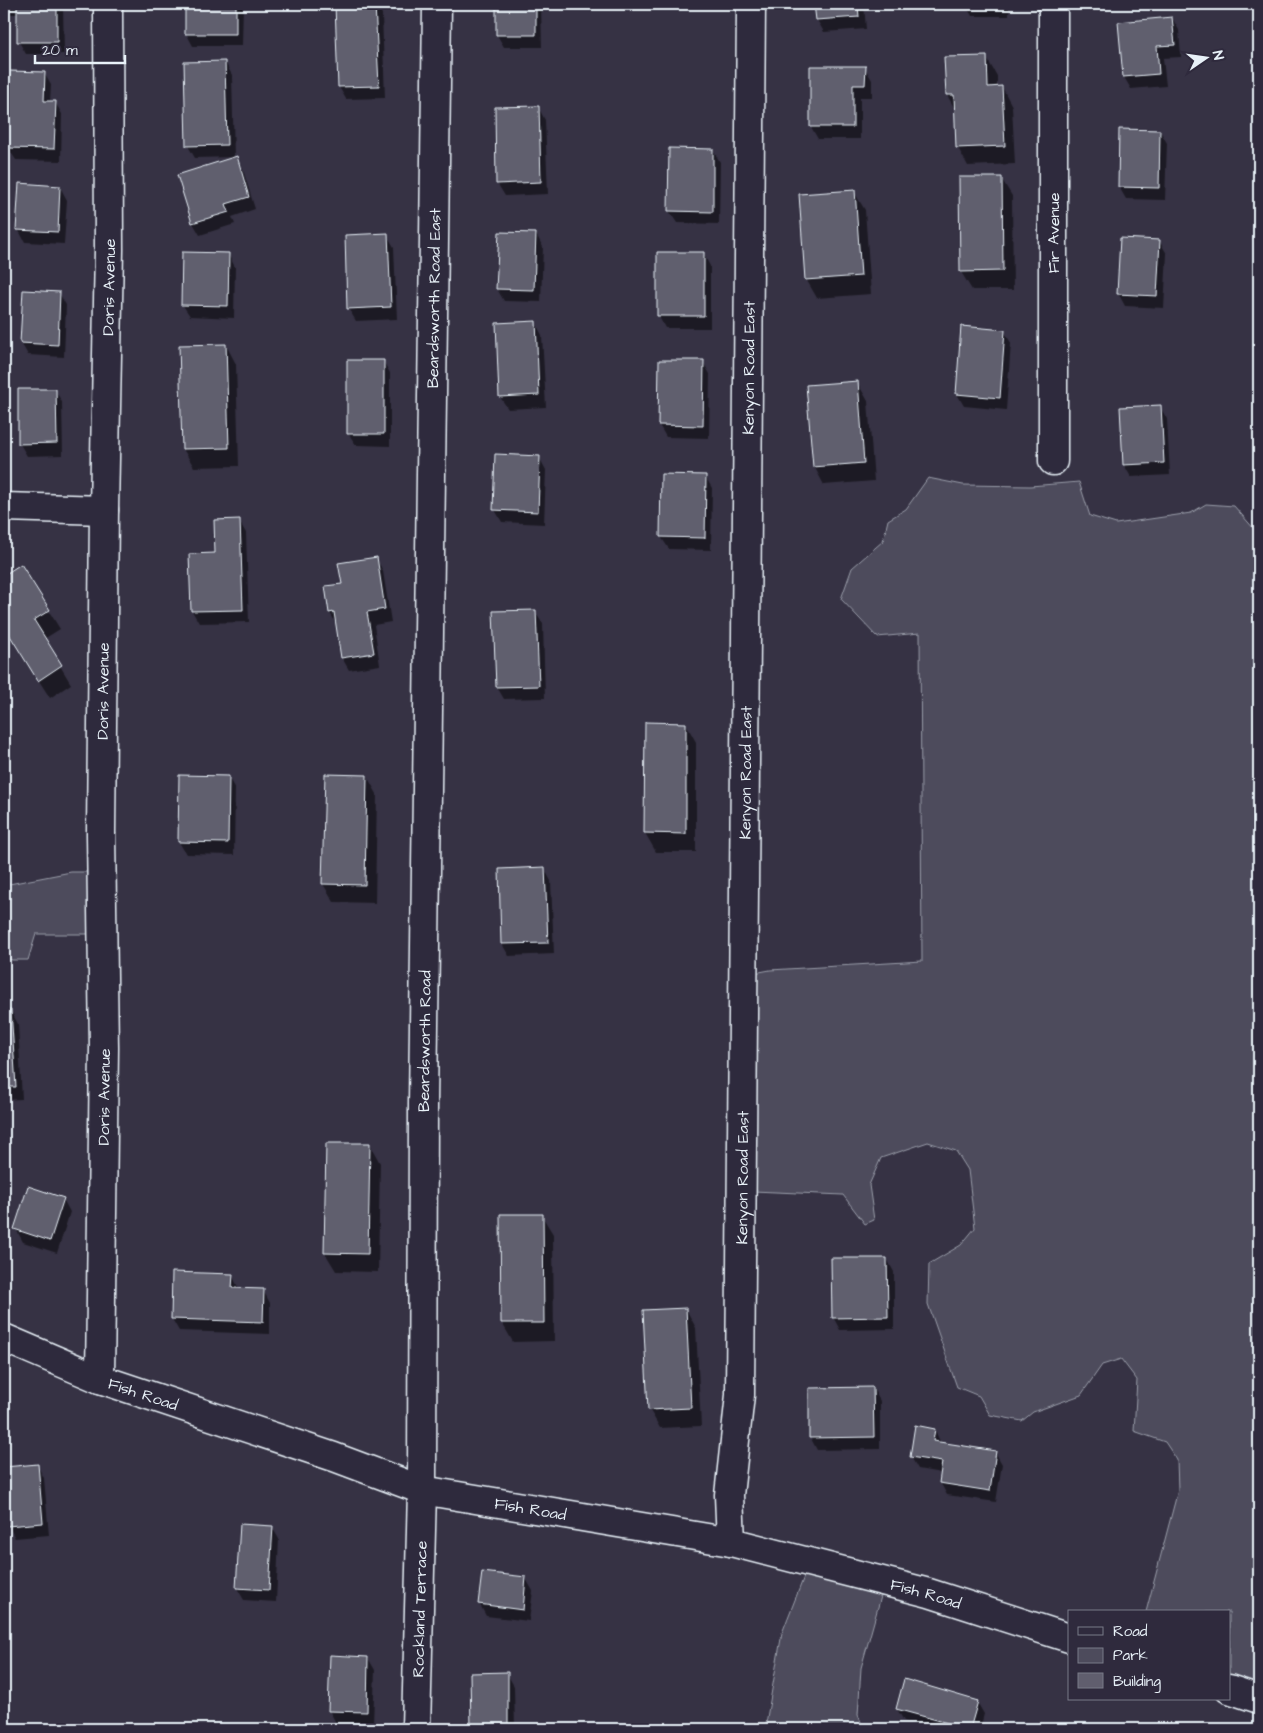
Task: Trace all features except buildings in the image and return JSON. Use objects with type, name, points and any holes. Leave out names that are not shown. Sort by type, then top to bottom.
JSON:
[{"type":"street","name":"Doris Avenue","points":[[100,1379],[104,1058],[101,834],[109,250],[108,4]]},
{"type":"street","name":"Beardsworth Road East","points":[[429,593],[436,4]]},
{"type":"street","name":"Kenyon Road East","points":[[731,1542],[729,1495],[740,1396],[751,4]]},
{"type":"street","name":"Fir Avenue","points":[[1053,4],[1053,461]]},
{"type":"street","points":[[4,507],[104,510]]},
{"type":"street","name":"Beardsworth Road","points":[[422,1490],[423,1104],[429,593]]},
{"type":"street","name":"Fish Road","points":[[4,1338],[100,1379],[334,1457],[422,1490],[731,1542],[929,1593],[1068,1638]]},
{"type":"street","name":"Rockland Terrace","points":[[416,1729],[422,1490]]},
{"type":"street","points":[[1230,1689],[1259,1699]]},
{"type":"green space","points":[[928,478],[963,485],[1030,486],[1079,482],[1090,516],[1116,524],[1191,513],[1206,504],[1234,506],[1255,530],[1259,531],[1259,1696],[1230,1687],[1230,1610],[1147,1610],[1178,1490],[1177,1460],[1165,1442],[1134,1431],[1137,1380],[1121,1359],[1102,1365],[1081,1395],[1033,1412],[1022,1421],[990,1415],[979,1396],[957,1387],[928,1304],[929,1264],[961,1245],[975,1228],[968,1170],[956,1151],[928,1142],[881,1158],[869,1185],[874,1220],[865,1224],[843,1195],[753,1191],[749,974],[770,970],[922,961],[920,633],[877,637],[841,599],[852,568],[883,541],[888,520],[906,509]]},
{"type":"green space","points":[[71,872],[103,872],[104,936],[36,934],[28,960],[12,960],[4,957],[4,885]]},
{"type":"green space","points":[[807,1569],[885,1582],[861,1668],[858,1715],[864,1729],[765,1729],[782,1633]]}]
